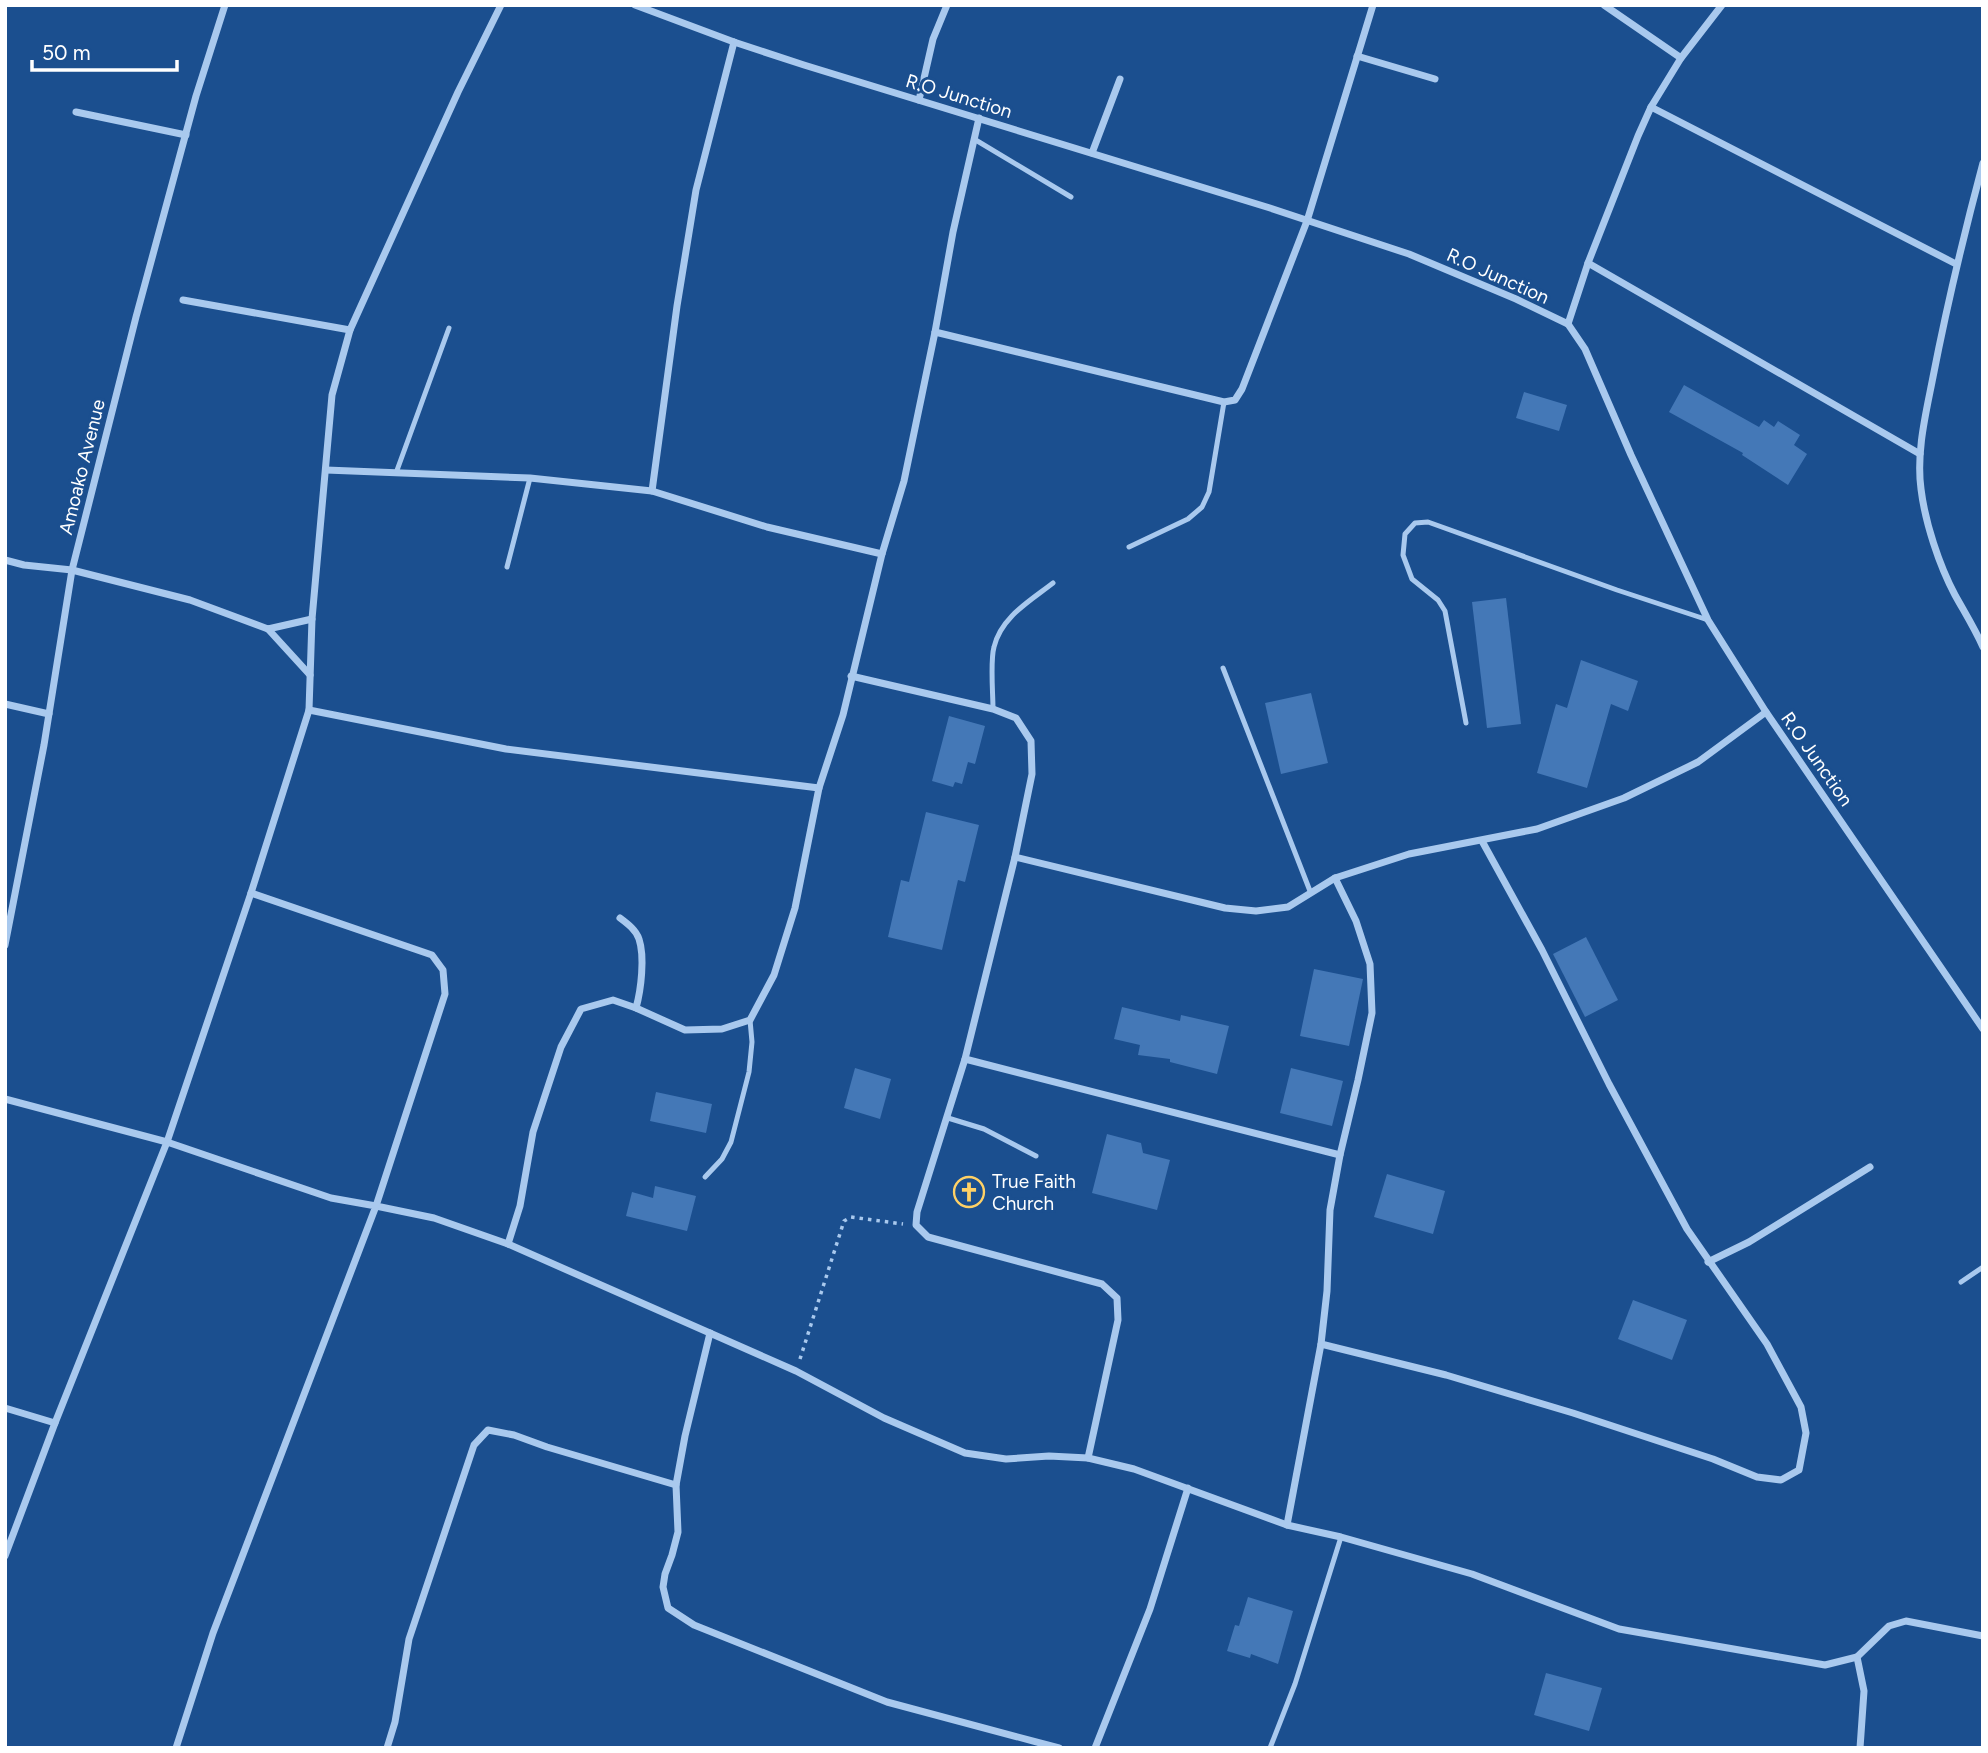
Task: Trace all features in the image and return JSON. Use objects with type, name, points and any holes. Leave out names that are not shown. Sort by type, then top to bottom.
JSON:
[{"type":"street","name":"Amoako Avenue","points":[[5,945],[49,714],[72,570],[133,330],[186,135],[225,5]]},
{"type":"street","points":[[5,1556],[167,1142],[309,710],[313,619],[332,395],[350,330],[458,92],[501,5]]},
{"type":"street","name":"R.O Junction","points":[[635,5],[734,42],[1409,254],[1568,324],[1585,349],[1708,620],[1766,712],[1983,1029]]},
{"type":"street","points":[[919,100],[933,39],[947,5]]},
{"type":"street","points":[[935,332],[1224,402],[1235,400],[1242,389],[1307,220],[1373,5]]},
{"type":"street","points":[[1604,5],[1681,58]]},
{"type":"street","points":[[1568,324],[1588,263],[1651,107],[1681,58],[1722,5]]},
{"type":"street","points":[[652,491],[696,190],[734,42]]},
{"type":"street","points":[[1357,56],[1435,79]]},
{"type":"street","points":[[1092,153],[1120,79]]},
{"type":"street","points":[[1651,107],[1956,264]]},
{"type":"street","points":[[76,111],[186,135]]},
{"type":"street","points":[[508,1244],[520,1206],[533,1132],[561,1047],[581,1009],[613,1000],[685,1030],[722,1029],[750,1020],[774,975],[791,919],[819,788],[843,715],[882,554],[904,481],[953,232],[979,118]]},
{"type":"street","points":[[1983,163],[1956,264],[1920,454],[1921,489],[1936,553],[1954,594],[1983,647]]},
{"type":"street","points":[[1588,263],[1920,454]]},
{"type":"street","points":[[183,300],[350,330]]},
{"type":"street","points":[[326,470],[530,478],[652,491],[768,527],[882,554]]},
{"type":"street","points":[[5,560],[24,565],[72,570],[190,600],[268,629],[310,675]]},
{"type":"street","points":[[268,629],[313,619]]},
{"type":"street","points":[[1973,625],[1983,628]]},
{"type":"street","points":[[851,676],[993,709],[1016,718],[1031,741],[1032,774],[1015,858],[965,1059],[917,1212],[916,1225],[928,1237],[1101,1284],[1117,1298],[1118,1320],[1087,1458]]},
{"type":"street","points":[[5,704],[49,714]]},
{"type":"street","points":[[309,710],[506,749],[819,788]]},
{"type":"street","points":[[1015,858],[1225,908],[1256,911],[1288,907],[1335,878],[1409,854],[1537,829],[1624,798],[1698,762],[1766,712]]},
{"type":"street","points":[[1321,1344],[1446,1375],[1573,1413],[1757,1477],[1780,1479],[1798,1469],[1806,1433],[1801,1407],[1767,1344],[1687,1229],[1609,1084],[1542,950],[1482,841]]},
{"type":"street","points":[[1287,1525],[1321,1344],[1327,1291],[1330,1210],[1372,1013],[1370,964],[1356,921],[1335,878]]},
{"type":"street","points":[[176,1748],[213,1633],[376,1206],[445,994],[443,970],[432,955],[251,893]]},
{"type":"street","points":[[620,918],[631,925],[639,939],[642,985],[636,1008]]},
{"type":"street","points":[[965,1059],[1340,1155]]},
{"type":"street","points":[[5,1099],[167,1142],[331,1198],[433,1217],[508,1244],[796,1371],[884,1418],[965,1453],[1006,1460],[1049,1456],[1087,1458],[1134,1469],[1287,1525],[1341,1537],[1472,1574],[1619,1629],[1825,1665],[1857,1657],[1888,1626],[1906,1621],[1983,1636]]},
{"type":"street","points":[[1709,1262],[1749,1242],[1870,1167]]},
{"type":"street","points":[[710,1334],[676,1485],[678,1532],[663,1587],[668,1608],[684,1620],[887,1702],[1059,1748]]},
{"type":"street","points":[[5,1408],[55,1423]]},
{"type":"street","points":[[387,1748],[395,1722],[409,1639],[474,1445],[488,1430],[514,1434],[547,1447],[676,1485]]},
{"type":"street","points":[[1095,1748],[1150,1609],[1188,1488]]},
{"type":"street","points":[[1857,1657],[1864,1691],[1860,1748]]},
{"type":"lane","points":[[974,139],[1071,197]]},
{"type":"lane","points":[[396,473],[449,328]]},
{"type":"lane","points":[[1129,547],[1188,519],[1202,507],[1209,492],[1224,402]]},
{"type":"lane","points":[[507,566],[530,478]]},
{"type":"lane","points":[[1466,723],[1445,611],[1438,600],[1412,579],[1403,555],[1405,534],[1415,523],[1428,522],[1708,620]]},
{"type":"lane","points":[[993,709],[993,648],[1001,630],[1012,614],[1053,583]]},
{"type":"lane","points":[[1223,668],[1310,891]]},
{"type":"lane","points":[[705,1177],[722,1159],[731,1142],[749,1072],[752,1042],[750,1020]]},
{"type":"lane","points":[[948,1118],[984,1129],[1036,1156]]},
{"type":"lane","points":[[1961,1282],[1983,1267]]},
{"type":"lane","points":[[1270,1748],[1295,1685],[1341,1537]]},
{"type":"path","points":[[796,1371],[844,1221],[851,1217],[916,1225]]},
{"type":"building","points":[[1684,385],[1759,427],[1764,420],[1774,427],[1778,421],[1800,435],[1794,445],[1807,454],[1788,485],[1742,455],[1743,453],[1669,412]]},
{"type":"building","points":[[1524,392],[1567,405],[1559,431],[1516,418]]},
{"type":"building","points":[[1506,598],[1521,724],[1487,728],[1472,602]]},
{"type":"building","points":[[1581,660],[1638,681],[1628,711],[1611,704],[1587,788],[1537,773],[1556,704],[1567,708]]},
{"type":"building","points":[[1311,693],[1328,763],[1281,774],[1265,703]]},
{"type":"building","points":[[949,716],[985,726],[975,764],[968,762],[962,784],[955,782],[953,787],[932,781]]},
{"type":"building","points":[[926,812],[979,825],[965,882],[958,880],[942,950],[888,937],[901,880],[909,882]]},
{"type":"building","points":[[1586,937],[1618,1000],[1585,1017],[1553,954]]},
{"type":"building","points":[[1314,969],[1363,979],[1349,1046],[1300,1036]]},
{"type":"building","points":[[1122,1007],[1180,1021],[1181,1015],[1229,1026],[1217,1074],[1170,1062],[1170,1059],[1138,1055],[1140,1045],[1114,1039]]},
{"type":"building","points":[[855,1068],[891,1079],[880,1119],[844,1108]]},
{"type":"building","points":[[1291,1068],[1343,1081],[1332,1126],[1280,1113]]},
{"type":"building","points":[[656,1092],[712,1104],[706,1133],[650,1121]]},
{"type":"building","points":[[1107,1134],[1141,1143],[1143,1153],[1170,1160],[1157,1210],[1092,1193]]},
{"type":"building","points":[[1387,1174],[1445,1191],[1433,1234],[1374,1217]]},
{"type":"building","points":[[655,1186],[696,1196],[687,1231],[626,1216],[632,1192],[653,1198]]},
{"type":"building","points":[[1633,1300],[1687,1320],[1672,1360],[1618,1339]]},
{"type":"building","points":[[1248,1597],[1293,1611],[1278,1664],[1251,1654],[1250,1658],[1227,1651],[1235,1625],[1239,1626]]},
{"type":"building","points":[[1546,1673],[1602,1688],[1589,1731],[1534,1715]]},
{"type":"place","name":"True Faith Church","points":[[969,1192]]}]
